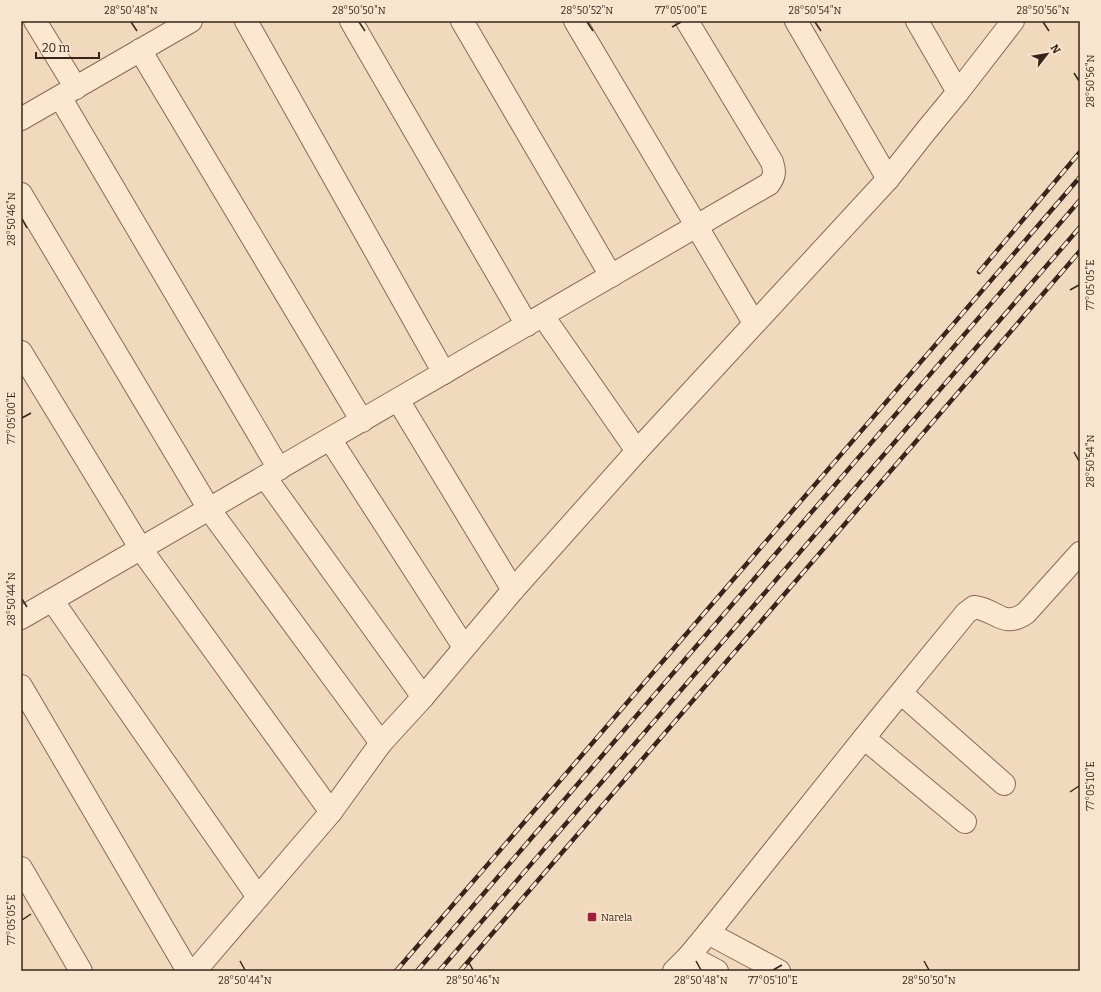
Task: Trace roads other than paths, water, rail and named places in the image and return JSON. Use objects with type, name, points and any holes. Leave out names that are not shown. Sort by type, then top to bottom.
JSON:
[{"type":"street","points":[[35,21],[68,92],[272,473],[423,697]]},
{"type":"street","points":[[246,21],[444,373]]},
{"type":"street","points":[[351,21],[535,320],[636,451]]},
{"type":"street","points":[[462,21],[611,276]]},
{"type":"street","points":[[575,21],[754,323]]},
{"type":"street","points":[[22,616],[141,549],[769,184],[774,177],[772,162],[687,21]]},
{"type":"street","points":[[796,21],[888,178]]},
{"type":"street","points":[[918,21],[958,92]]},
{"type":"street","points":[[21,119],[186,22]]},
{"type":"street","points":[[194,971],[330,812],[381,743],[423,697],[513,590],[636,451],[888,178],[958,92],[1007,24]]},
{"type":"street","points":[[140,50],[362,421]]},
{"type":"street","points":[[21,194],[209,509],[381,743]]},
{"type":"street","points":[[21,352],[141,549],[330,812]]},
{"type":"street","points":[[398,400],[513,590]]},
{"type":"street","points":[[330,439],[464,647]]},
{"type":"street","points":[[674,971],[708,933],[966,613],[974,608],[983,608],[1009,621],[1018,618],[1026,613],[1080,553]]},
{"type":"street","points":[[52,600],[258,897]]},
{"type":"street","points":[[21,686],[188,971]]},
{"type":"street","points":[[901,693],[1004,784]]},
{"type":"street","points":[[864,738],[965,822]]},
{"type":"street","points":[[21,868],[81,971]]},
{"type":"street","points":[[708,933],[779,971]]},
{"type":"street","points":[[689,956],[717,971]]},
{"type":"railway","points":[[979,272],[1080,152]]},
{"type":"railway","points":[[396,971],[1080,177]]},
{"type":"railway","points":[[417,971],[1080,200]]},
{"type":"railway","points":[[439,971],[1080,227]]},
{"type":"railway","points":[[460,971],[1080,251]]},
{"type":"place","name":"Narela","points":[[592,917]]}]
